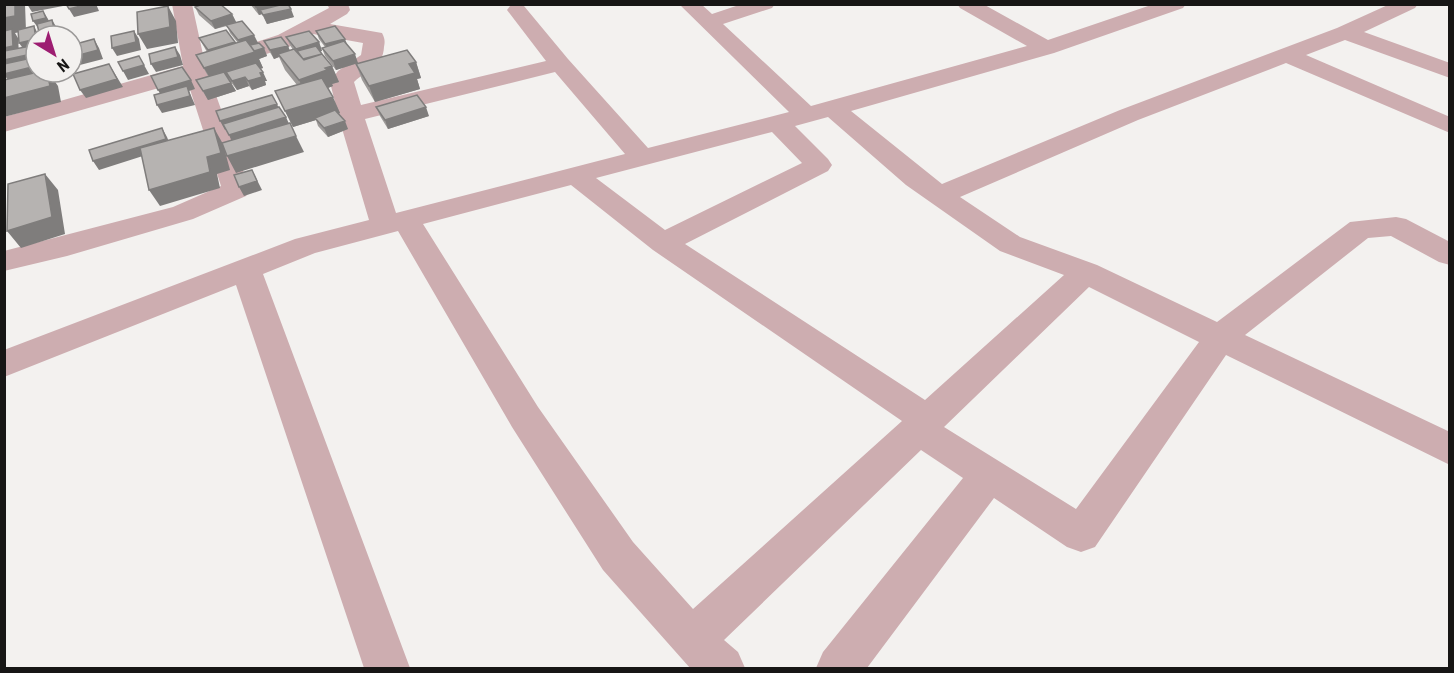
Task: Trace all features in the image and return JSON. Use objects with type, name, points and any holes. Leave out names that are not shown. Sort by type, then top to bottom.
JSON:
[{"type":"street","points":[[4,261],[67,246],[183,213],[236,190],[195,70],[182,4]]},
{"type":"street","points":[[4,125],[195,70],[286,40],[340,10],[337,4]]},
{"type":"street","points":[[689,4],[806,115]]},
{"type":"street","points":[[708,22],[765,4]]},
{"type":"street","points":[[967,4],[1046,48]]},
{"type":"street","points":[[4,364],[305,246],[833,108],[1046,48],[1176,4]]},
{"type":"street","points":[[940,195],[1129,115],[1345,33],[1408,4]]},
{"type":"street","points":[[517,10],[560,64],[642,157]]},
{"type":"street","points":[[310,27],[374,38],[372,58],[346,76],[342,82],[350,115],[395,223],[618,556],[692,640],[722,669]]},
{"type":"street","points":[[1345,33],[1449,71]]},
{"type":"street","points":[[1286,55],[1449,126]]},
{"type":"street","points":[[350,115],[560,64]]},
{"type":"street","points":[[833,108],[916,179],[1010,244],[1086,272],[1221,336],[1449,450]]},
{"type":"street","points":[[663,243],[819,165],[777,122]]},
{"type":"street","points":[[576,176],[663,243],[923,424],[989,475],[1082,534],[1221,336],[1360,230],[1396,226],[1449,255]]},
{"type":"street","points":[[246,270],[387,669]]},
{"type":"street","points":[[692,640],[1086,272]]},
{"type":"street","points":[[839,669],[989,475]]},
{"type":"building","points":[[4,4],[15,4],[15,16],[4,18]]},
{"type":"building","points":[[66,4],[88,4],[69,9]]},
{"type":"building","points":[[203,4],[220,4],[232,14],[211,21],[195,7]]},
{"type":"building","points":[[288,4],[291,9],[263,15],[260,10]]},
{"type":"building","points":[[168,6],[170,27],[138,34],[137,12]]},
{"type":"building","points":[[43,11],[46,18],[33,21],[31,14]]},
{"type":"building","points":[[52,20],[53,24],[37,24]]},
{"type":"building","points":[[242,21],[254,35],[238,40],[226,25]]},
{"type":"building","points":[[335,26],[345,39],[325,44],[316,31]]},
{"type":"building","points":[[24,28],[24,42],[19,43],[18,30]]},
{"type":"building","points":[[12,29],[13,46],[4,48],[4,31]]},
{"type":"building","points":[[226,30],[235,42],[208,50],[199,38]]},
{"type":"building","points":[[134,31],[136,42],[112,48],[111,36]]},
{"type":"building","points":[[309,31],[319,42],[296,49],[286,37]]},
{"type":"building","points":[[281,37],[288,46],[270,50],[264,41]]},
{"type":"building","points":[[94,39],[98,50],[84,54],[84,42]]},
{"type":"building","points":[[246,40],[255,52],[204,68],[196,55]]},
{"type":"building","points":[[344,41],[355,54],[333,61],[322,48]]},
{"type":"building","points":[[259,43],[264,48],[254,51],[250,45]]},
{"type":"building","points":[[316,46],[322,54],[303,59],[297,51]]},
{"type":"building","points":[[24,47],[24,56],[4,60],[4,51]]},
{"type":"building","points":[[175,47],[178,57],[151,64],[149,54]]},
{"type":"building","points":[[294,49],[304,60],[322,54],[332,66],[299,80],[278,54]]},
{"type":"building","points":[[407,50],[416,62],[409,64],[415,73],[369,86],[356,64]]},
{"type":"building","points":[[139,56],[144,65],[123,71],[118,62]]},
{"type":"building","points":[[24,60],[24,69],[4,74],[4,64]]},
{"type":"building","points":[[256,63],[263,72],[260,73],[262,77],[248,81],[245,77],[232,81],[226,72]]},
{"type":"building","points":[[109,64],[117,79],[80,90],[77,84],[84,84],[84,71]]},
{"type":"building","points":[[182,67],[191,80],[158,90],[151,76]]},
{"type":"building","points":[[224,72],[231,83],[203,91],[196,80]]},
{"type":"building","points":[[24,75],[24,84],[50,84],[50,86],[4,98],[4,80]]},
{"type":"building","points":[[322,78],[333,97],[285,111],[275,91]]},
{"type":"building","points":[[187,86],[190,96],[157,105],[154,95]]},
{"type":"building","points":[[272,95],[277,104],[220,121],[216,111]]},
{"type":"building","points":[[417,95],[426,107],[385,120],[376,107]]},
{"type":"building","points":[[279,107],[286,117],[229,135],[223,124]]},
{"type":"building","points":[[335,110],[345,121],[324,128],[315,118]]},
{"type":"building","points":[[290,123],[296,136],[227,156],[222,143]]},
{"type":"building","points":[[162,128],[166,139],[93,161],[89,150]]},
{"type":"building","points":[[214,128],[221,153],[207,157],[210,172],[149,190],[140,148]]},
{"type":"building","points":[[252,170],[257,181],[239,187],[234,175]]},
{"type":"building","points":[[45,174],[52,217],[7,231],[8,184]]}]
